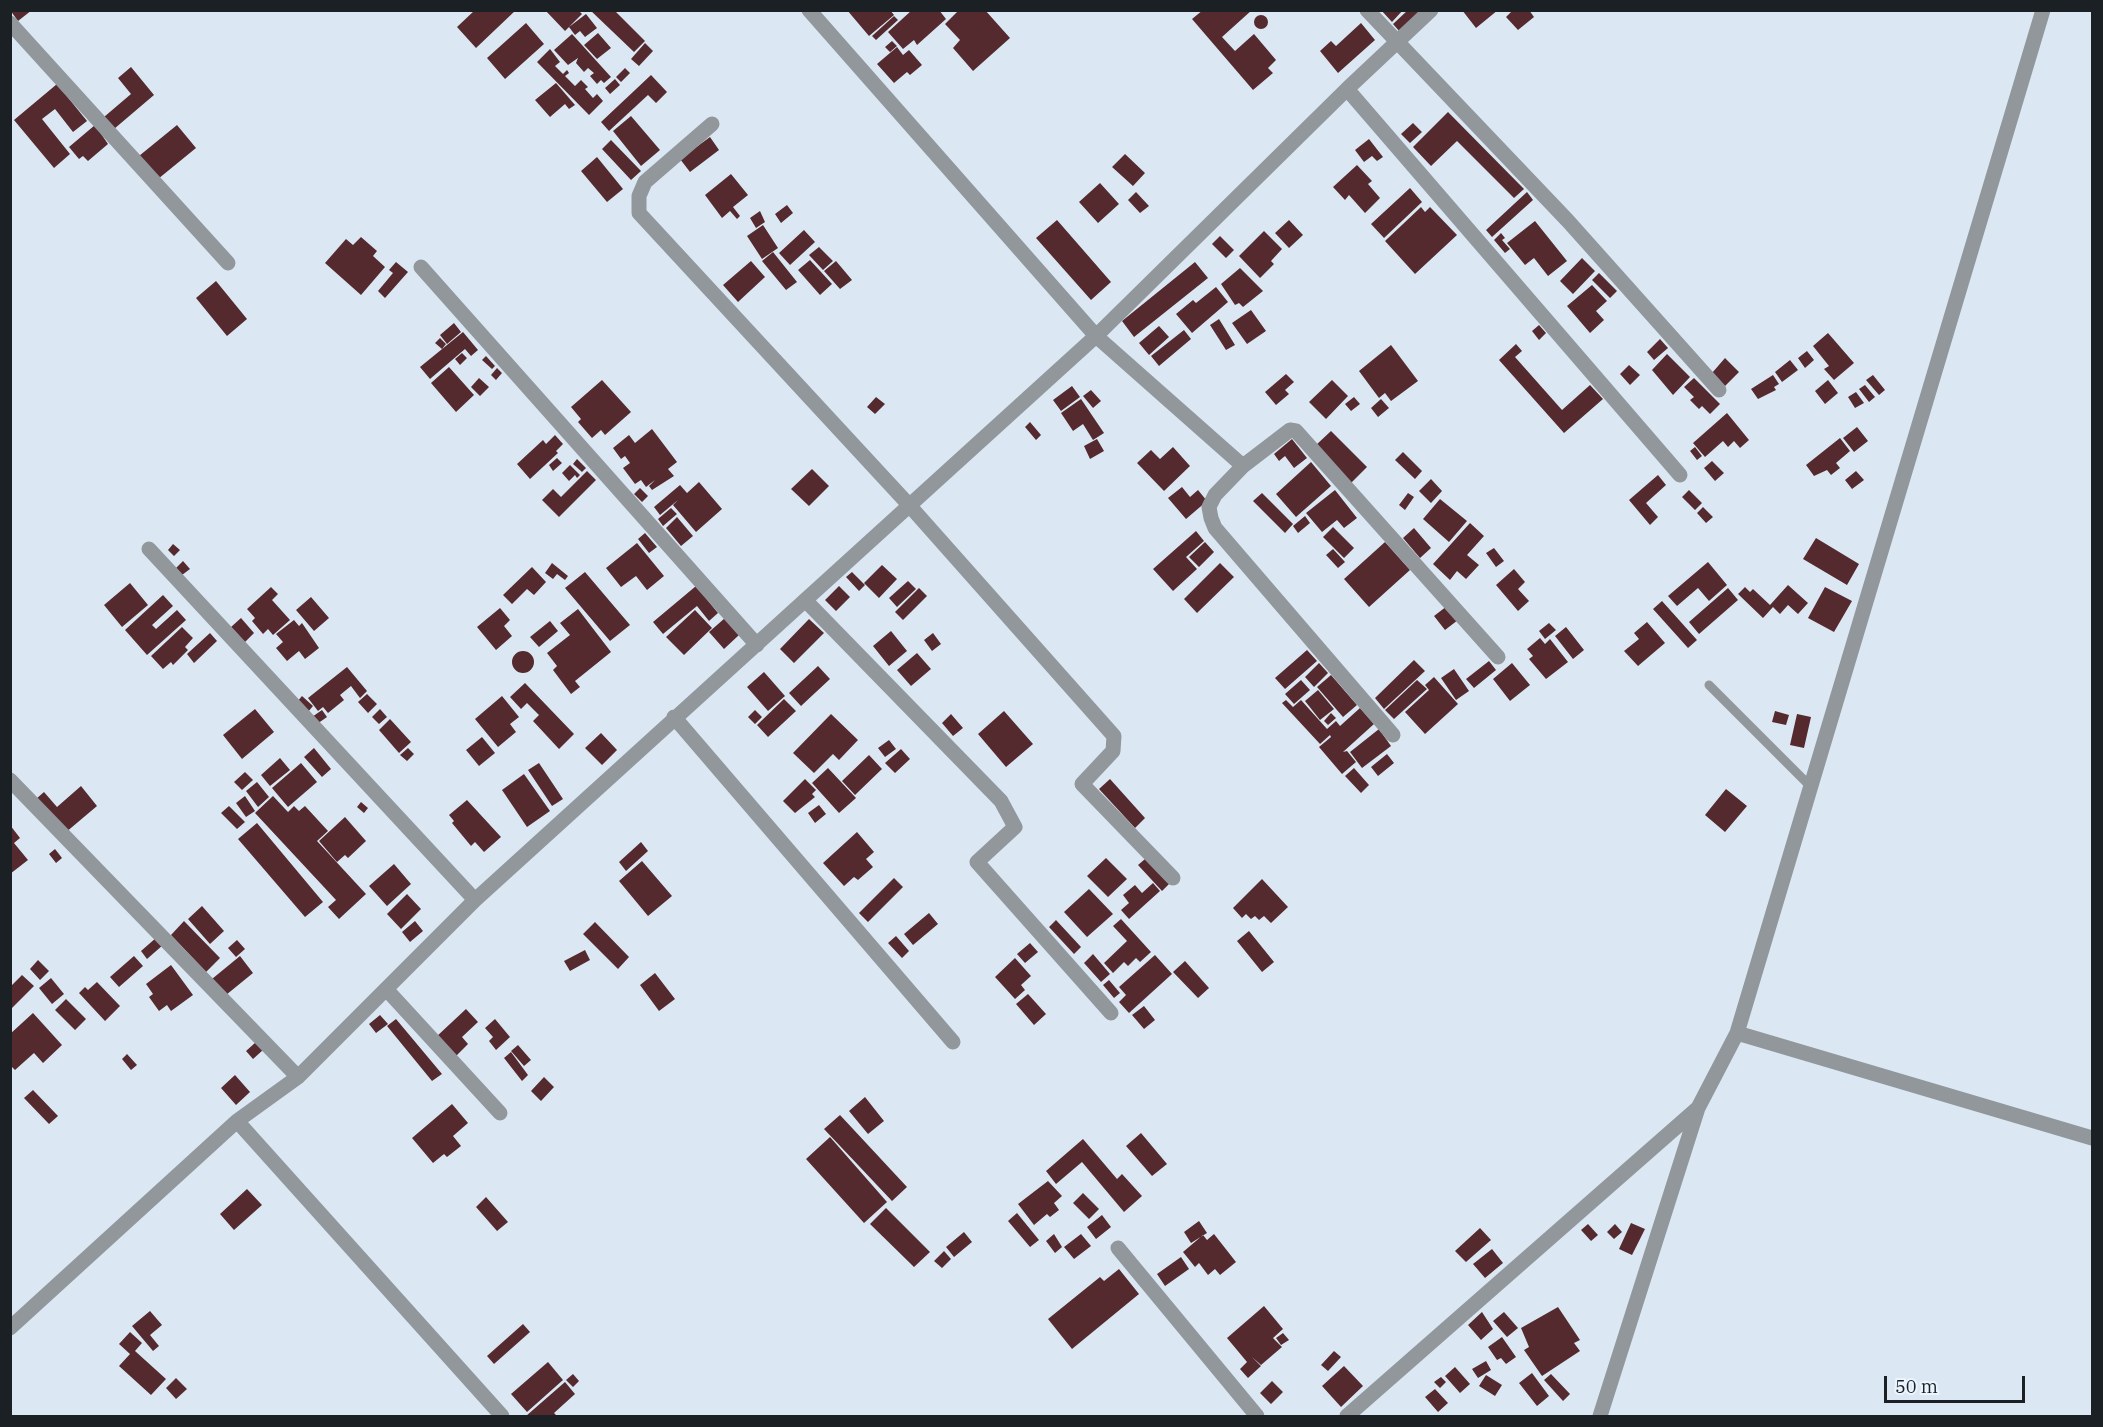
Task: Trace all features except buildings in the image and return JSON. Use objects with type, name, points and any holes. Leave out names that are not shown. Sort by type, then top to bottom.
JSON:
[{"type":"street","points":[[809,10],[1096,336],[1243,466]]},
{"type":"street","points":[[1367,10],[1568,221],[1719,390]]},
{"type":"street","points":[[10,1328],[237,1120],[298,1077],[475,900],[1096,336],[1347,89],[1431,10]]},
{"type":"street","points":[[1600,1416],[1698,1108],[1737,1033],[2043,10]]},
{"type":"street","points":[[10,22],[228,263]]},
{"type":"street","points":[[1347,89],[1680,475]]},
{"type":"street","points":[[712,124],[645,182],[639,196],[639,213],[909,505],[1114,736],[1113,751],[1082,784],[1173,878]]},
{"type":"street","points":[[421,267],[757,645]]},
{"type":"street","points":[[1393,735],[1215,528],[1209,507],[1215,495],[1243,466],[1290,430],[1296,431],[1498,657]]},
{"type":"street","points":[[149,549],[475,900]]},
{"type":"street","points":[[805,600],[1001,801],[1015,827],[977,862],[1111,1013]]},
{"type":"street","points":[[674,717],[953,1042]]},
{"type":"street","points":[[10,780],[298,1077]]},
{"type":"street","points":[[387,990],[500,1113]]},
{"type":"street","points":[[1737,1033],[2092,1138]]},
{"type":"street","points":[[1347,1416],[1698,1108]]},
{"type":"street","points":[[237,1120],[502,1416]]},
{"type":"street","points":[[1118,1248],[1257,1416]]},
{"type":"lane","points":[[1709,685],[1810,786]]}]
